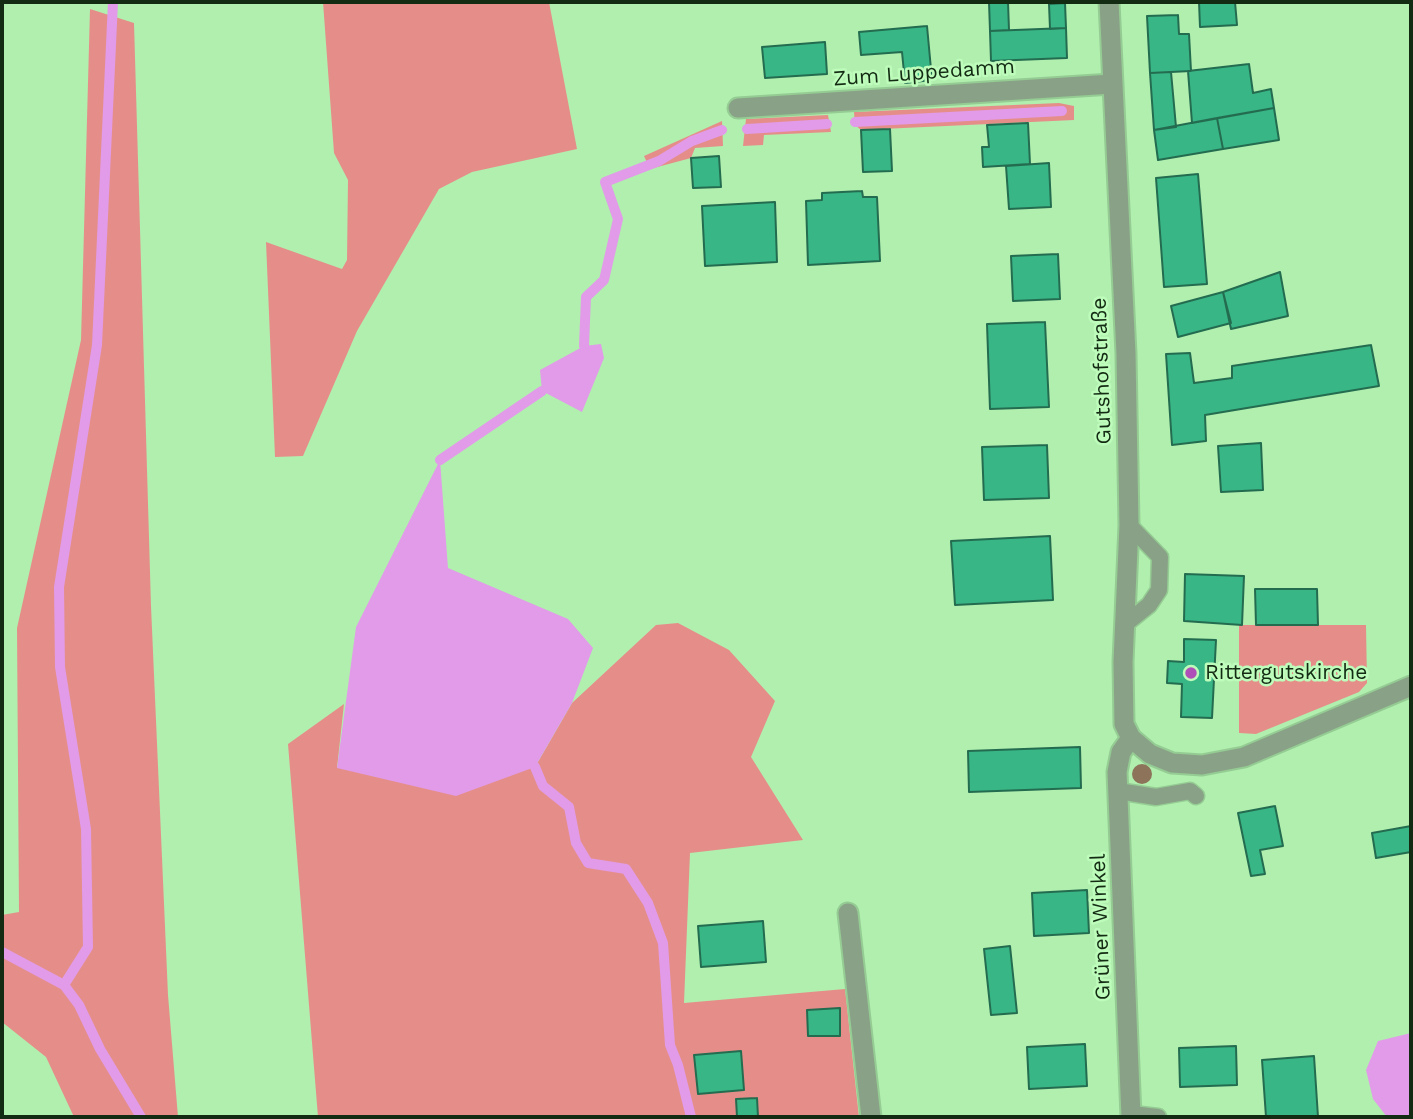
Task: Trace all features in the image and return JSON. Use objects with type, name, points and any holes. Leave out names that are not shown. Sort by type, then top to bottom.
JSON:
[{"type":"street","name":"Gutshofstraße","points":[[1109,2],[1126,354],[1129,526],[1123,710],[1131,738]]},
{"type":"street","name":"Zum Luppedamm","points":[[738,108],[1112,84]]},
{"type":"street","points":[[1131,738],[1150,754],[1172,763],[1202,765],[1244,757],[1411,686]]},
{"type":"street","name":"Grüner Winkel","points":[[1131,738],[1121,752],[1117,772],[1132,1116]]},
{"type":"street","points":[[848,913],[871,1117]]},
{"type":"lane","points":[[1124,625],[1149,605],[1159,590],[1160,557],[1129,526]]},
{"type":"lane","points":[[1118,791],[1156,797],[1190,791],[1196,796]]},
{"type":"lane","points":[[1132,1116],[1158,1117]]},
{"type":"shaded area","points":[[323,2],[549,2],[577,149],[472,172],[439,189],[357,331],[303,456],[275,457],[266,242],[342,269],[347,260],[348,180],[334,153]]},
{"type":"shaded area","points":[[90,9],[134,23],[151,606],[168,995],[178,1117],[74,1117],[46,1057],[2,1022],[2,915],[19,912],[17,628],[81,340]]},
{"type":"shaded area","points":[[1059,103],[1074,106],[1074,120],[861,130],[855,125],[854,112]]},
{"type":"shaded area","points":[[828,115],[831,132],[764,135],[763,145],[743,146],[746,119]]},
{"type":"shaded area","points":[[722,121],[723,146],[695,148],[691,158],[650,169],[644,156]]},
{"type":"shaded area","points":[[601,344],[604,358],[582,412],[542,391],[540,370],[584,346]]},
{"type":"shaded area","points":[[440,460],[448,568],[568,619],[593,648],[572,703],[535,767],[456,796],[337,768],[356,627]]},
{"type":"shaded area","points":[[678,623],[729,650],[775,701],[751,757],[803,840],[690,853],[684,1003],[845,989],[859,1117],[318,1117],[288,744],[344,704],[337,768],[535,767],[572,703],[656,625]]},
{"type":"shaded area","points":[[1239,625],[1366,625],[1367,683],[1359,692],[1256,734],[1239,733]]},
{"type":"shaded area","points":[[1411,1033],[1411,1117],[1387,1117],[1373,1099],[1366,1070],[1378,1041]]},
{"type":"building","points":[[989,2],[1008,2],[1009,30],[990,31]]},
{"type":"building","points":[[1199,2],[1235,2],[1237,25],[1200,27]]},
{"type":"building","points":[[1065,3],[1066,28],[1050,29],[1049,4]]},
{"type":"building","points":[[1178,15],[1179,34],[1189,34],[1191,71],[1150,73],[1147,16]]},
{"type":"building","points":[[927,26],[932,80],[905,83],[902,52],[861,55],[859,32]]},
{"type":"building","points":[[1066,28],[1067,58],[991,61],[990,31]]},
{"type":"building","points":[[825,42],[827,74],[765,78],[762,47]]},
{"type":"building","points":[[1249,64],[1253,93],[1271,89],[1274,108],[1192,123],[1188,71]]},
{"type":"building","points":[[1171,72],[1176,127],[1154,130],[1150,73]]},
{"type":"building","points":[[1274,108],[1279,140],[1223,149],[1217,118]]},
{"type":"building","points":[[1217,118],[1223,149],[1158,160],[1154,130]]},
{"type":"building","points":[[1028,123],[1030,164],[983,167],[982,147],[989,147],[987,125]]},
{"type":"building","points":[[890,129],[892,171],[863,172],[861,130]]},
{"type":"building","points":[[719,156],[721,187],[693,188],[691,158]]},
{"type":"building","points":[[1049,163],[1051,207],[1009,209],[1006,166]]},
{"type":"building","points":[[1198,174],[1207,284],[1164,287],[1156,178]]},
{"type":"building","points":[[862,191],[863,197],[877,197],[880,261],[808,265],[806,201],[822,200],[822,193]]},
{"type":"building","points":[[775,202],[777,262],[705,266],[702,206]]},
{"type":"building","points":[[1058,254],[1060,299],[1013,301],[1011,256]]},
{"type":"building","points":[[1280,272],[1288,316],[1231,329],[1223,292]]},
{"type":"building","points":[[1223,292],[1231,323],[1178,337],[1171,306]]},
{"type":"building","points":[[1045,322],[1049,407],[990,409],[987,324]]},
{"type":"building","points":[[1371,345],[1379,386],[1205,415],[1206,441],[1172,445],[1166,354],[1190,353],[1194,383],[1232,378],[1232,366]]},
{"type":"building","points":[[1261,443],[1263,490],[1221,492],[1218,446]]},
{"type":"building","points":[[1047,445],[1049,498],[984,500],[982,447]]},
{"type":"building","points":[[1050,536],[1053,600],[955,605],[951,541]]},
{"type":"building","points":[[1185,574],[1244,576],[1242,625],[1184,621]]},
{"type":"building","points":[[1255,589],[1317,589],[1318,625],[1256,625]]},
{"type":"building","name":"Rittergutskirche","points":[[1184,639],[1216,640],[1212,718],[1181,717],[1182,684],[1167,683],[1168,661],[1184,662]]},
{"type":"building","points":[[1080,747],[1081,788],[969,792],[968,751]]},
{"type":"building","points":[[1275,806],[1283,846],[1260,850],[1265,874],[1251,876],[1238,813]]},
{"type":"building","points":[[1411,826],[1411,852],[1376,858],[1372,833]]},
{"type":"building","points":[[1087,890],[1089,933],[1034,936],[1032,893]]},
{"type":"building","points":[[763,921],[766,962],[701,967],[698,926]]},
{"type":"building","points":[[1010,946],[1017,1013],[991,1015],[984,949]]},
{"type":"building","points":[[840,1008],[840,1036],[808,1036],[807,1010]]},
{"type":"building","points":[[1085,1044],[1087,1086],[1029,1089],[1027,1047]]},
{"type":"building","points":[[1236,1046],[1237,1085],[1180,1087],[1179,1048]]},
{"type":"building","points":[[741,1051],[744,1090],[698,1094],[694,1055]]},
{"type":"building","points":[[1314,1056],[1318,1117],[1266,1117],[1262,1060]]},
{"type":"building","points":[[757,1098],[758,1117],[737,1117],[736,1099]]},
{"type":"waterway","points":[[64,985],[88,947],[86,829],[60,667],[59,587],[97,345],[113,2]]},
{"type":"waterway","points":[[855,122],[1062,111]]},
{"type":"waterway","points":[[747,129],[827,124]]},
{"type":"waterway","points":[[584,346],[586,297],[604,280],[618,219],[605,182],[659,161],[692,141],[722,130]]},
{"type":"waterway","points":[[440,460],[542,391]]},
{"type":"waterway","points":[[535,767],[543,786],[569,807],[576,843],[588,863],[626,869],[648,903],[663,943],[670,1045],[691,1117]]},
{"type":"waterway","points":[[2,952],[64,985],[79,1005],[100,1049],[141,1117]]},
{"type":"place","name":"Rittergutskirche","points":[[1191,673]]}]
